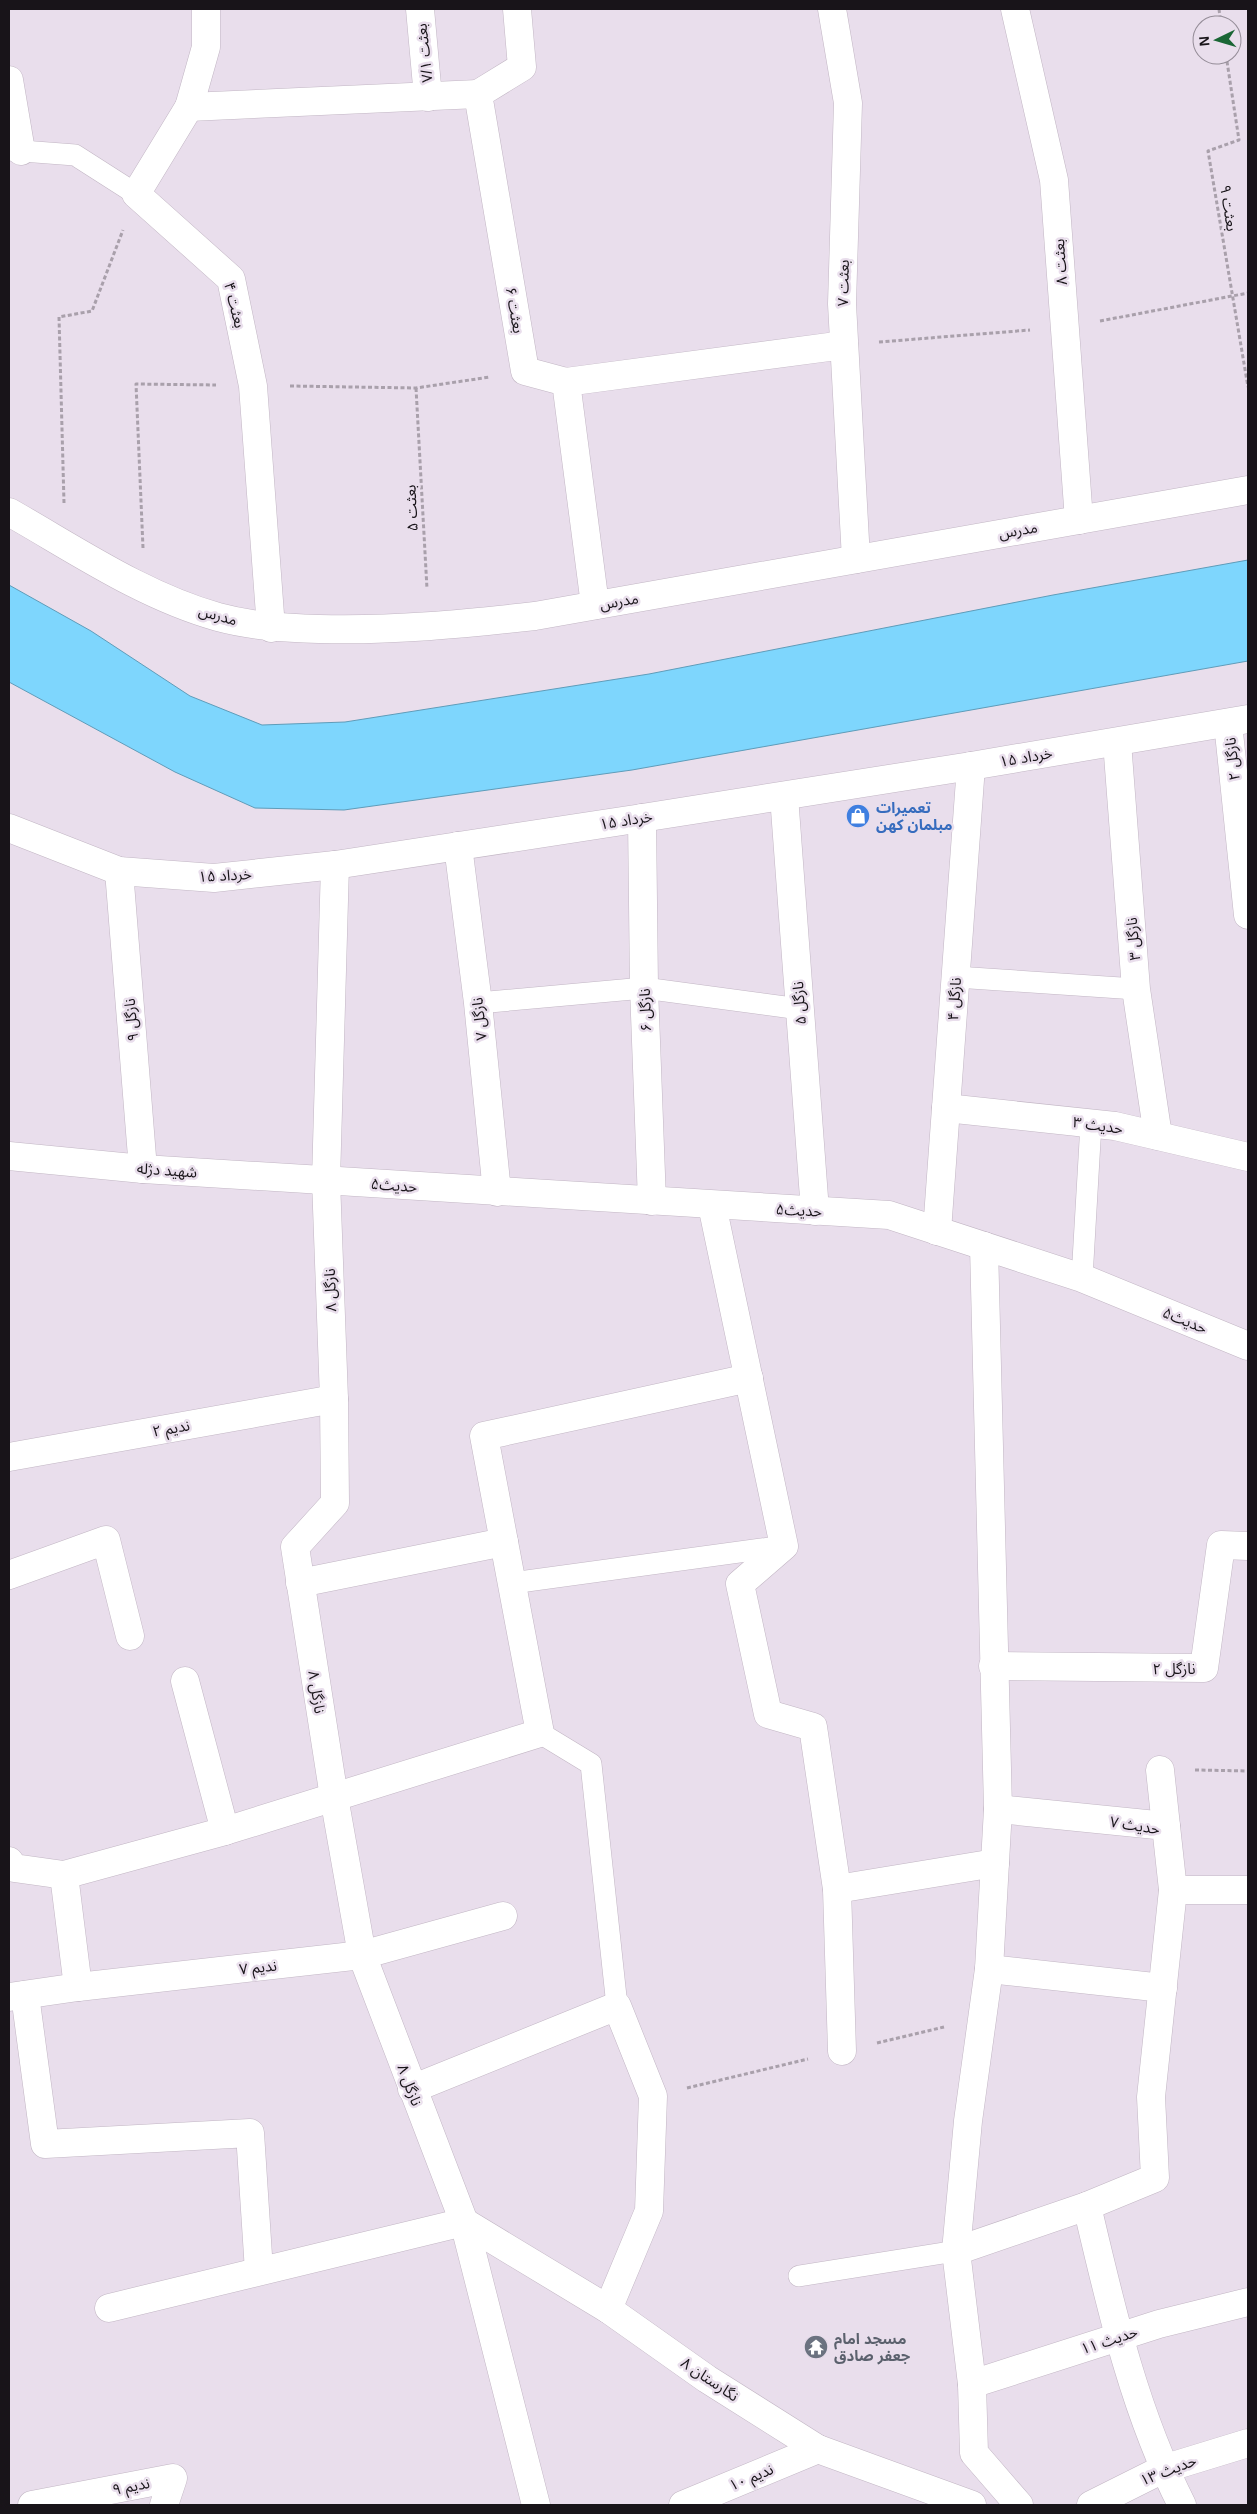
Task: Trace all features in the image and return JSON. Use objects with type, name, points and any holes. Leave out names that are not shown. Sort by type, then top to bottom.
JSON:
[{"type":"street","points":[[136,194],[189,107],[206,47],[206,9]]},
{"type":"street","name":"بعثت ۷/۱","points":[[420,9],[428,97]]},
{"type":"street","points":[[189,107],[478,94],[522,67],[516,9]]},
{"type":"street","name":"بعثت ۷","points":[[832,9],[848,103],[842,304],[856,559]]},
{"type":"street","name":"بعثت ۸","points":[[1014,9],[1054,180],[1079,520]]},
{"type":"street","points":[[9,80],[15,150]]},
{"type":"street","name":"بعثت ۶","points":[[478,94],[525,371]]},
{"type":"street","name":"بعثت ۴","points":[[136,194],[231,278],[253,386],[271,628]]},
{"type":"street","points":[[525,371],[566,382],[844,345]]},
{"type":"street","points":[[566,382],[595,605]]},
{"type":"street","name":"مدرس","points":[[9,512],[144,589],[218,617],[271,628],[370,630],[430,627],[535,616],[1248,490]]},
{"type":"street","name":"۱۵ خرداد","points":[[9,828],[119,871],[214,878],[335,865],[642,818],[971,766],[1238,721]]},
{"type":"street","name":"نازگل ۲","points":[[1238,721],[1248,915]]},
{"type":"street","name":"نازگل ۳","points":[[1117,742],[1136,989],[1158,1136]]},
{"type":"street","name":"نازگل ۴","points":[[937,1231],[971,766]]},
{"type":"street","name":"نازگل ۵","points":[[784,796],[815,1210]]},
{"type":"street","name":"نازگل ۶","points":[[642,818],[644,988],[652,1201]]},
{"type":"street","name":"نازگل ۷","points":[[458,846],[478,1003],[497,1192]]},
{"type":"street","name":"نازگل ۸","points":[[335,865],[326,1180],[334,1399],[335,1503],[295,1547],[334,1797],[362,1955],[464,2222],[536,2505]]},
{"type":"street","name":"نازگل ۹","points":[[119,871],[143,1169]]},
{"type":"street","name":"حدیث ۳","points":[[946,1108],[1115,1126],[1248,1157]]},
{"type":"street","name":"شهید دژله","points":[[9,1156],[143,1169],[326,1180]]},
{"type":"street","name":"حدیث۵","points":[[326,1180],[889,1215],[1082,1278],[1248,1346]]},
{"type":"street","points":[[712,1205],[784,1546],[740,1584],[768,1714],[813,1727],[837,1889],[842,2051]]},
{"type":"street","points":[[984,1246],[998,1809],[989,1970],[968,2121],[956,2251],[972,2384],[974,2453],[1019,2505]]},
{"type":"street","points":[[9,1861],[14,1868],[64,1875],[225,1830],[540,1733],[484,1436],[749,1378]]},
{"type":"street","name":"ندیم ۲","points":[[9,1457],[334,1399]]},
{"type":"street","points":[[9,1575],[106,1540],[130,1636]]},
{"type":"street","points":[[300,1583],[504,1542]]},
{"type":"street","name":"نازگل ۲","points":[[993,1666],[1204,1668],[1221,1545],[1248,1546]]},
{"type":"street","points":[[186,1682],[225,1830]]},
{"type":"street","points":[[1160,1770],[1166,1826]]},
{"type":"street","name":"حدیث ۷","points":[[998,1809],[1166,1826],[1173,1890],[1151,2097],[1155,2178],[1087,2206]]},
{"type":"street","points":[[837,1889],[995,1863]]},
{"type":"street","points":[[64,1875],[78,1987]]},
{"type":"street","points":[[1173,1890],[1248,1890]]},
{"type":"street","name":"ندیم ۷","points":[[17,1996],[78,1987],[362,1955],[503,1916]]},
{"type":"street","points":[[989,1970],[1163,1988]]},
{"type":"street","points":[[17,1996],[45,2144],[250,2133],[259,2271]]},
{"type":"street","points":[[412,2089],[617,2006],[653,2096],[649,2211],[608,2309]]},
{"type":"street","points":[[956,2251],[1087,2206],[1118,2337],[1163,2469],[1182,2505]]},
{"type":"street","points":[[109,2308],[464,2222]]},
{"type":"street","name":"نگارستان ۸","points":[[464,2222],[608,2309],[707,2379],[818,2449],[972,2505]]},
{"type":"street","name":"حدیث ۱۱","points":[[972,2384],[1159,2324],[1248,2302]]},
{"type":"street","name":"حدیث ۱۳","points":[[1092,2505],[1163,2469],[1248,2443]]},
{"type":"street","name":"ندیم ۱۰","points":[[683,2505],[818,2449]]},
{"type":"street","name":"ندیم ۹","points":[[32,2505],[173,2478],[164,2505]]},
{"type":"lane","points":[[15,150],[75,156],[136,194]]},
{"type":"lane","points":[[956,977],[1136,989]]},
{"type":"lane","points":[[478,1003],[644,988],[800,1009]]},
{"type":"lane","points":[[1082,1278],[1091,1124]]},
{"type":"lane","points":[[512,1583],[784,1546]]},
{"type":"lane","points":[[540,1733],[591,1764],[617,2006]]},
{"type":"lane","points":[[799,2276],[956,2251]]},
{"type":"path","name":"بعثت ۹","points":[[1228,65],[1239,140],[1208,151],[1248,386]]},
{"type":"path","points":[[65,544],[59,317],[92,311],[136,194]]},
{"type":"path","points":[[144,589],[136,384],[416,388],[525,371]]},
{"type":"path","name":"بعثت ۵","points":[[416,388],[430,627]]},
{"type":"path","points":[[1160,1770],[1248,1771]]},
{"type":"water","points":[[1248,560],[1248,661],[632,770],[344,810],[255,808],[175,772],[9,682],[9,585],[91,631],[190,696],[262,725],[345,722],[649,674],[1053,595]]},
{"type":"place","name":"تعمیرات مبلمان کهن","points":[[858,816]]},
{"type":"place","name":"مسجد امام جعفر صادق","points":[[816,2347]]}]
